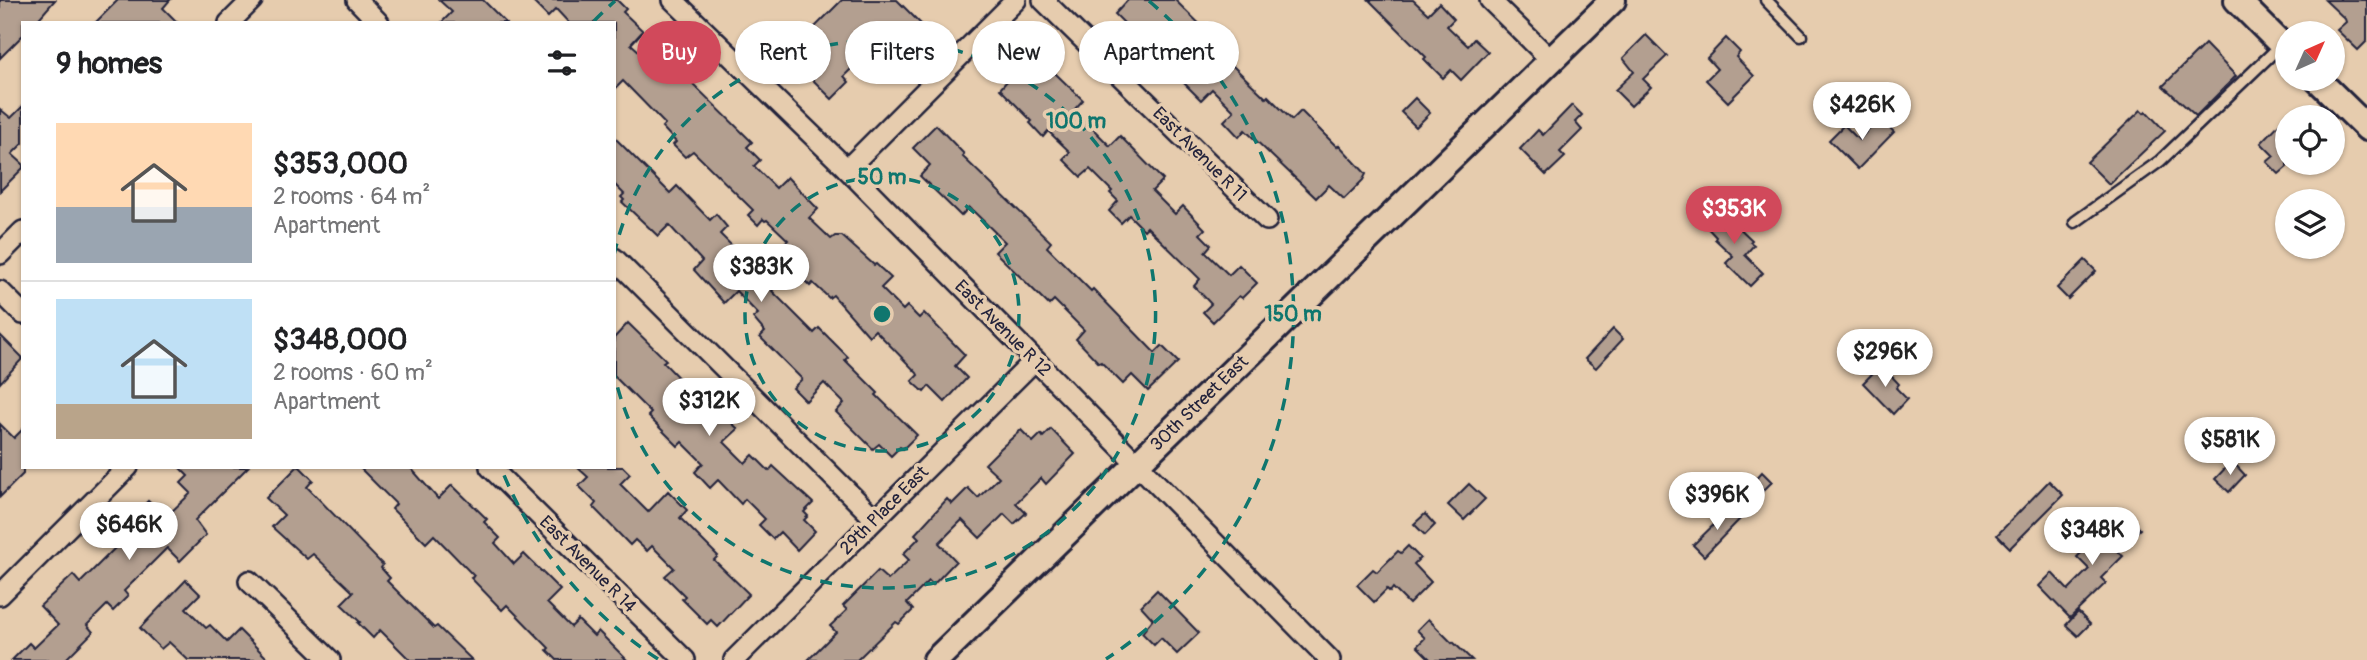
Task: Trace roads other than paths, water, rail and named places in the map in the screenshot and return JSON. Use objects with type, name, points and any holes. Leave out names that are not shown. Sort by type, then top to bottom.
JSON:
[{"type":"street","points":[[231,21],[251,0]]},
{"type":"street","points":[[356,0],[377,21]]},
{"type":"street","name":"East Avenue R 12","points":[[673,0],[847,169],[1329,660]]},
{"type":"street","points":[[847,169],[1016,0]]},
{"type":"street","name":"East Avenue R 11","points":[[1043,0],[1267,220]]},
{"type":"street","points":[[1490,0],[1551,60]]},
{"type":"street","name":"30th Street East","points":[[936,660],[1613,0]]},
{"type":"street","points":[[2237,0],[2275,37]]},
{"type":"street","points":[[2329,91],[2367,128]]},
{"type":"street","points":[[0,254],[21,233]]},
{"type":"street","points":[[616,260],[875,519]]},
{"type":"street","points":[[0,291],[21,312]]},
{"type":"street","name":"29th Place East","points":[[734,660],[1035,360]]},
{"type":"street","points":[[0,595],[126,469]]},
{"type":"street","name":"East Avenue R 14","points":[[492,469],[685,660]]},
{"type":"street","points":[[249,581],[330,660]]},
{"type":"lane","points":[[1766,0],[1801,36]]},
{"type":"lane","points":[[2075,222],[2160,161],[2275,56]]}]
